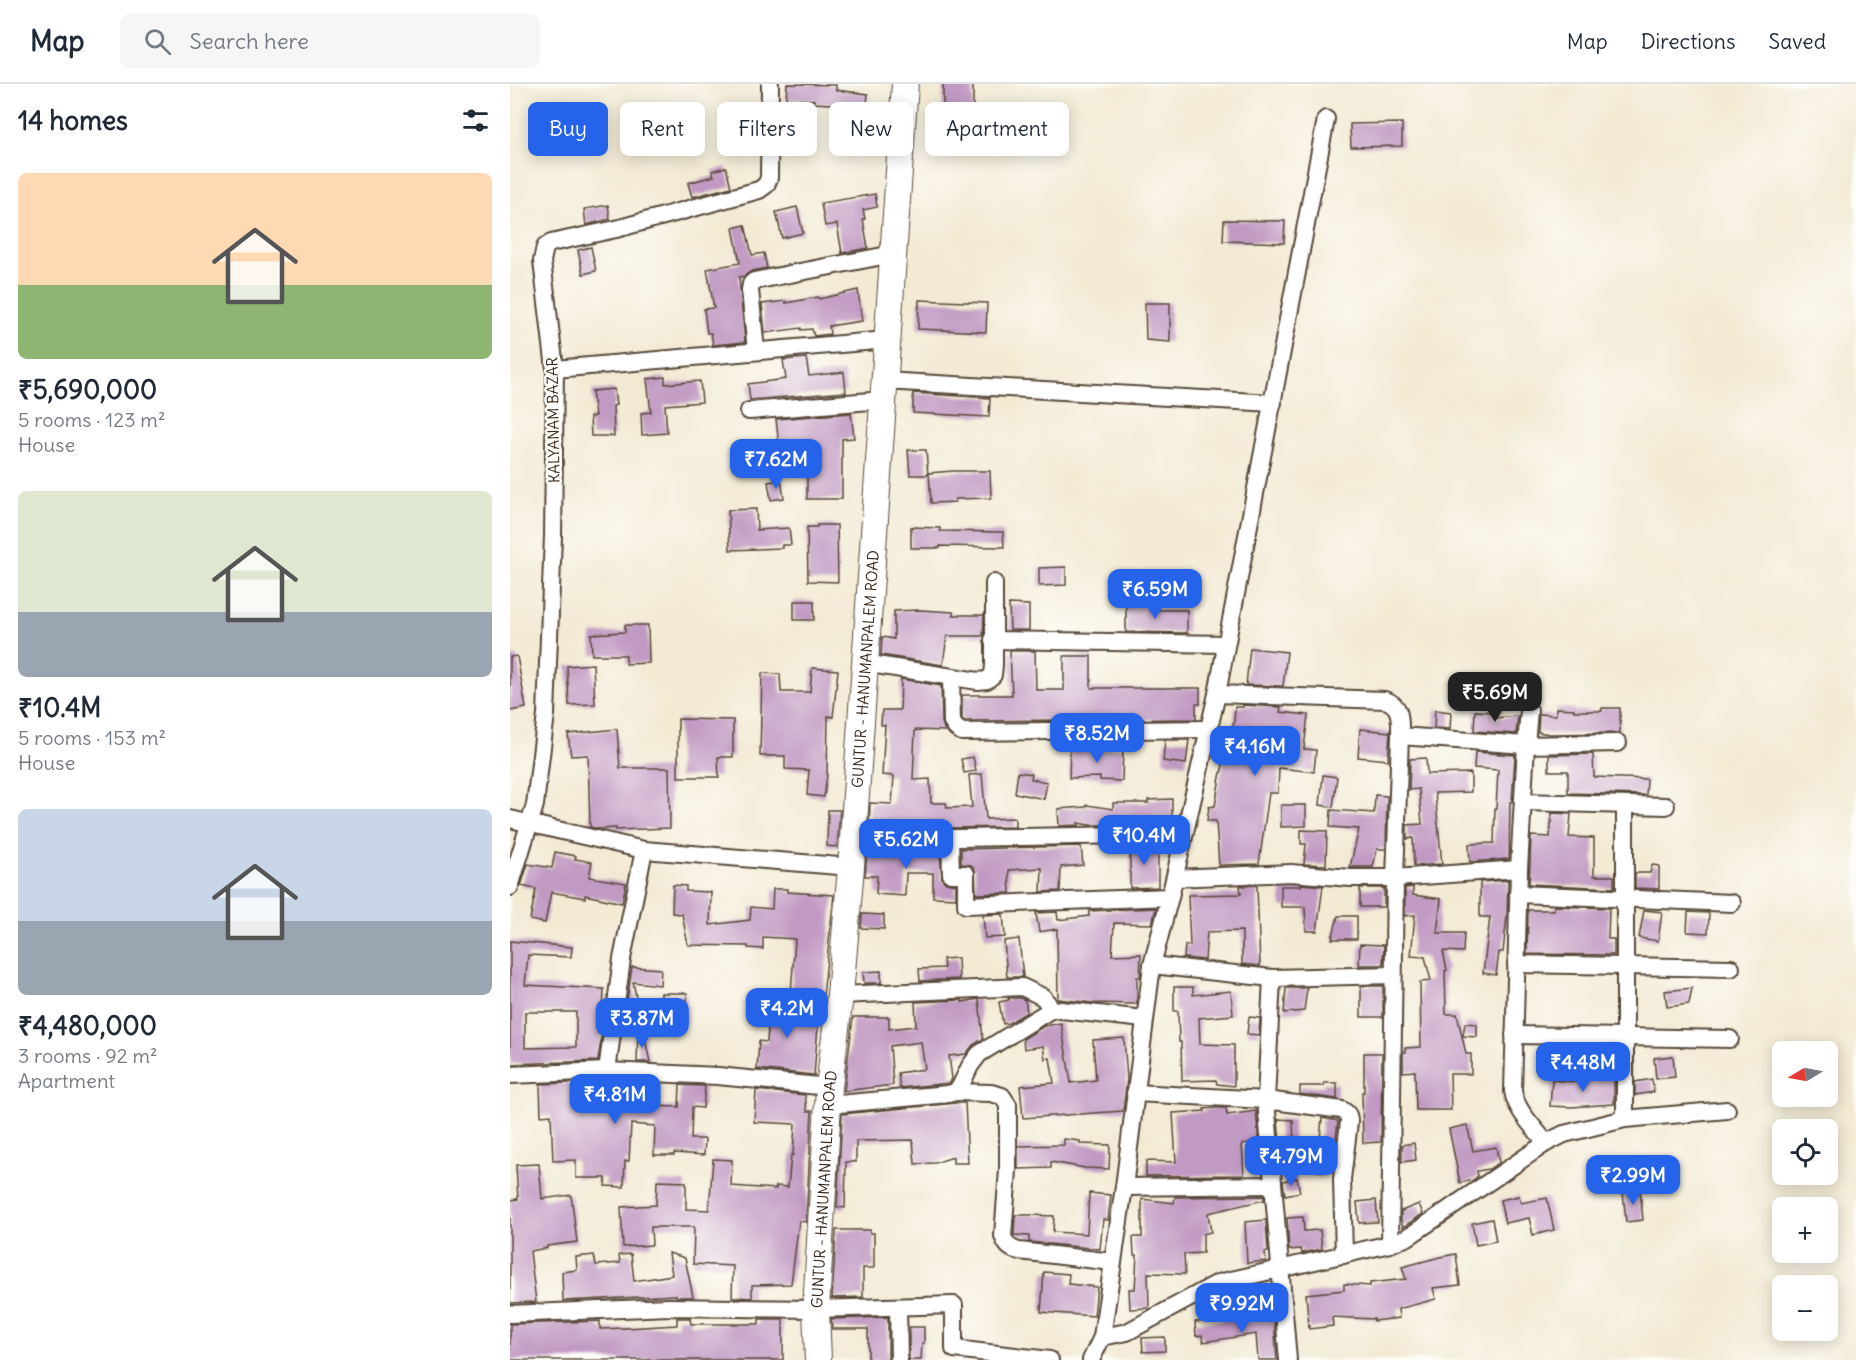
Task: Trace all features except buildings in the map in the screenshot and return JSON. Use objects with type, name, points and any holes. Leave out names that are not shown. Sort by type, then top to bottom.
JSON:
[{"type":"main road","name":"GUNTUR - HANUMANPALEM ROAD","points":[[818,1360],[816,1309],[829,1096],[851,867],[904,84]]},
{"type":"street","name":"KALYANAM BAZAR","points":[[510,886],[535,805],[546,714],[553,536],[555,369],[542,261],[545,247],[551,243],[616,230],[759,190],[766,185],[769,178],[770,84]]},
{"type":"street","points":[[1091,1360],[1102,1337],[1124,1187],[1152,964],[1175,878],[1217,694],[1326,119]]},
{"type":"street","points":[[756,351],[750,290],[754,280],[893,255]]},
{"type":"street","points":[[555,369],[887,340]]},
{"type":"street","points":[[749,411],[884,390],[1273,403]]},
{"type":"street","points":[[864,663],[978,681],[987,680],[993,675],[994,583]]},
{"type":"street","points":[[993,640],[1226,644]]},
{"type":"street","points":[[951,677],[952,722],[962,732],[1209,729]]},
{"type":"street","points":[[1217,694],[1385,700],[1392,702],[1399,713],[1390,1244]]},
{"type":"street","points":[[1529,710],[1519,869],[1513,1091],[1514,1100],[1546,1143]]},
{"type":"street","points":[[1400,736],[1526,745],[1618,743]]},
{"type":"street","points":[[1523,802],[1666,806]]},
{"type":"street","points":[[1625,805],[1625,1119]]},
{"type":"street","points":[[510,819],[644,850],[851,867]]},
{"type":"street","points":[[852,840],[1184,834]]},
{"type":"street","points":[[951,838],[951,874],[966,874],[966,905],[1170,897]]},
{"type":"street","points":[[607,1071],[622,959],[644,850]]},
{"type":"street","points":[[1175,878],[1291,873],[1336,878],[1395,878],[1519,869]]},
{"type":"street","points":[[1518,894],[1732,903]]},
{"type":"street","points":[[1152,964],[1272,978],[1393,975]]},
{"type":"street","points":[[1516,964],[1731,968]]},
{"type":"street","points":[[1272,978],[1266,1100],[1288,1360]]},
{"type":"street","points":[[840,995],[1022,987],[1043,997],[1052,1009]]},
{"type":"street","points":[[510,1075],[607,1071],[718,1076],[829,1096],[948,1095],[960,1087],[970,1066],[980,1054],[1052,1009],[1144,1019]]},
{"type":"street","points":[[1514,1035],[1730,1039]]},
{"type":"street","points":[[955,1092],[991,1093],[1002,1096],[1008,1105],[1008,1170],[1003,1236],[1005,1243],[1011,1249],[1019,1251],[1113,1262]]},
{"type":"street","points":[[1135,1094],[1266,1100],[1347,1112],[1349,1116],[1342,1179],[1344,1255]]},
{"type":"street","points":[[1102,1337],[1127,1332],[1218,1283],[1390,1244],[1417,1232],[1546,1143],[1564,1134],[1625,1119],[1727,1110]]},
{"type":"street","points":[[1124,1187],[1272,1185]]},
{"type":"street","points":[[510,1314],[668,1307],[816,1309],[954,1305],[954,1349],[1050,1360]]},
{"type":"street","points":[[898,1307],[899,1360]]}]
